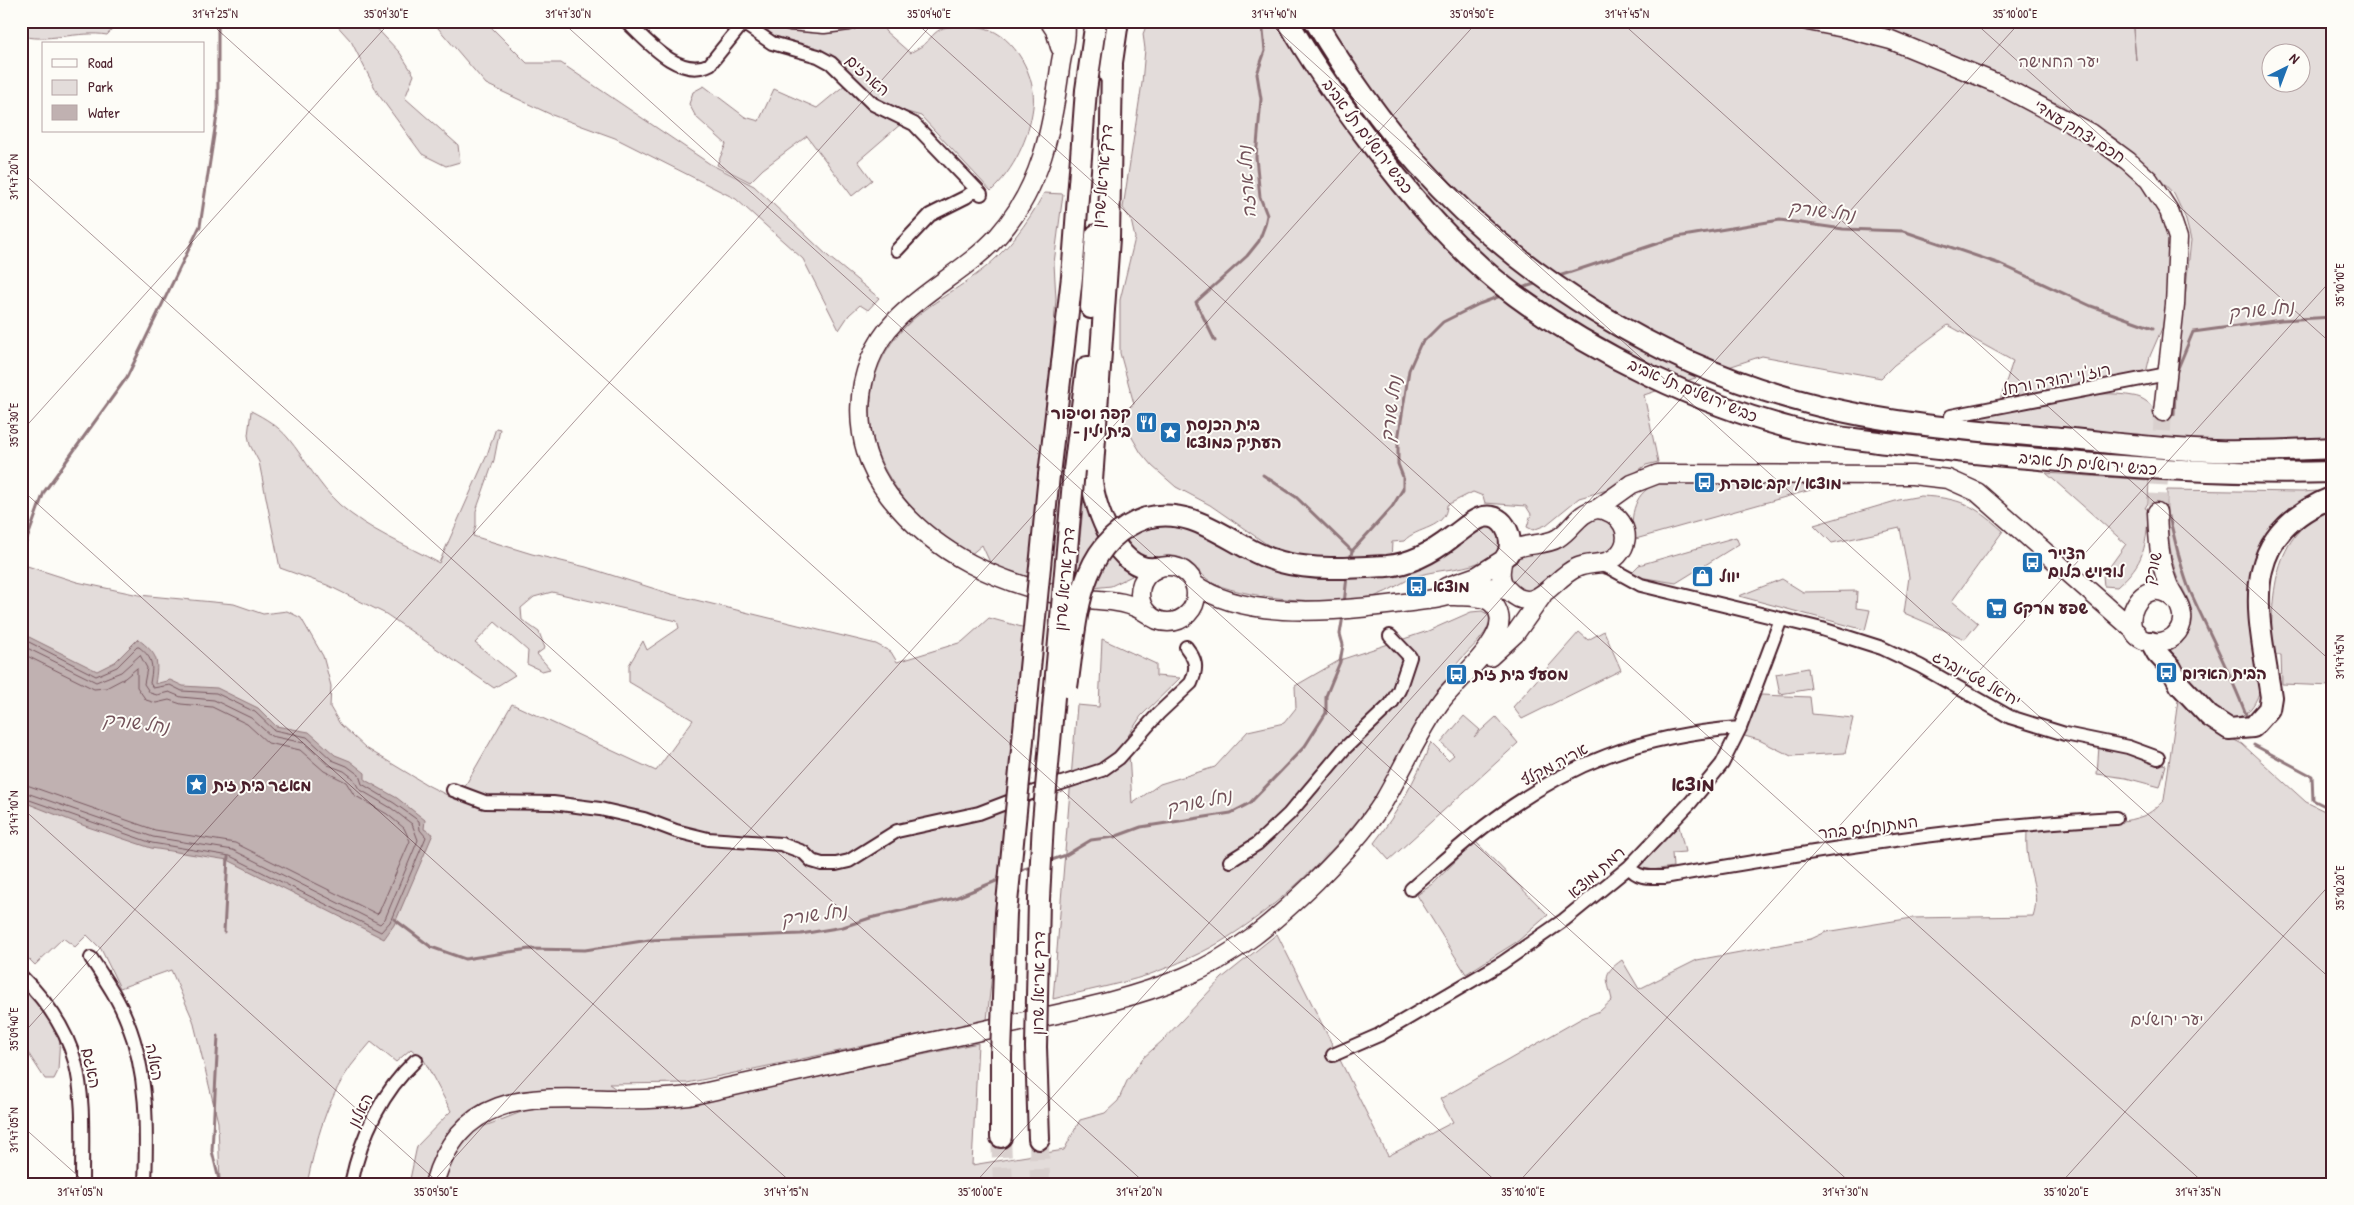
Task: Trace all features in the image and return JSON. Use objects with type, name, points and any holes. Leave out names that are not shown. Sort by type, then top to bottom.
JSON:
[{"type":"highway","name":"דרך אריאל שרון","points":[[1001,1137],[1001,1055],[1006,913],[1049,475],[1072,277],[1086,90],[1096,21]]},
{"type":"highway","name":"דרך אריאל שרון","points":[[1039,1139],[1036,1048],[1039,899],[1043,822],[1074,470],[1087,368],[1112,65],[1118,21]]},
{"type":"highway","name":"כביש ירושלים תל אביב","points":[[1288,21],[1310,59],[1340,102],[1422,208],[1468,254],[1515,295],[1563,327],[1657,378],[1718,405],[1783,426],[1819,434],[1954,452],[2215,473],[2333,472]]},
{"type":"highway","name":"כביש ירושלים תל אביב","points":[[1315,21],[1348,73],[1418,164],[1463,209],[1509,249],[1556,285],[1606,317],[1657,345],[1710,370],[1792,399],[1860,414],[1976,431],[2215,451],[2333,448]]},
{"type":"highway","points":[[1112,65],[1110,238],[1092,481],[1099,515],[1116,544],[1134,562],[1146,568],[1148,575]]},
{"type":"highway","points":[[2144,638],[2188,695],[2209,716],[2229,729],[2253,727],[2269,709],[2271,697],[2258,615],[2258,594],[2265,558],[2274,542],[2300,515],[2333,497]]},
{"type":"highway","points":[[1043,822],[1063,716],[1079,610],[1089,570],[1102,548],[1115,533],[1134,522],[1164,515],[1186,517],[1209,526],[1278,561],[1306,567],[1336,567],[1401,563],[1422,556],[1440,546],[1475,520],[1486,516],[1498,520],[1507,529],[1511,544],[1506,556]]},
{"type":"main road","points":[[790,21],[824,24],[849,21]]},
{"type":"main road","points":[[1049,21],[1058,36],[1060,65]]},
{"type":"main road","points":[[1065,21],[1066,38],[1060,65],[1051,132],[1039,170],[1028,195],[1000,235],[976,259],[911,307],[897,319],[885,334],[869,366],[862,390],[860,417],[862,443],[872,469],[890,497],[920,528],[969,564],[1007,581],[1076,598],[1132,604],[1160,621],[1172,622],[1181,619],[1190,611],[1213,604],[1239,602]]},
{"type":"main road","name":"חכם יצחק עמדי","points":[[1808,21],[1891,40],[1996,83],[2090,133],[2128,161],[2149,180],[2169,211],[2178,238],[2175,305],[2163,412]]},
{"type":"main road","points":[[1390,604],[1457,585],[1523,545],[1543,544],[1556,540],[1581,514],[1597,508],[1632,484],[1645,478],[1666,474],[1912,475],[1948,479],[1970,487],[1993,504],[2088,592],[2144,638],[2164,642],[2176,633],[2181,623],[2181,612],[2164,571],[2157,512]]},
{"type":"main road","points":[[1415,745],[1459,690],[1515,634],[1542,596],[1572,570],[1612,560],[1624,539],[1626,510],[1630,497],[1645,478]]},
{"type":"main road","points":[[1597,508],[1609,511],[1616,516],[1624,539]]},
{"type":"main road","name":"שורק","points":[[2142,596],[2154,574],[2159,541]]},
{"type":"main road","points":[[1480,656],[1500,638],[1507,627],[1513,606],[1513,596],[1501,578],[1506,556]]},
{"type":"main road","points":[[1076,598],[1117,592],[1168,566],[1179,568],[1190,576],[1194,584],[1196,596],[1190,611]]},
{"type":"main road","points":[[1148,575],[1140,601],[1148,614]]},
{"type":"main road","points":[[1194,584],[1212,594],[1239,602],[1271,608],[1325,610],[1455,596],[1489,587],[1526,599],[1542,596]]},
{"type":"main road","points":[[2088,592],[2116,605],[2129,603],[2142,596],[2159,592],[2167,594],[2176,601]]},
{"type":"main road","points":[[434,1184],[441,1163],[460,1133],[480,1116],[504,1104],[544,1098],[652,1100],[689,1096],[1095,1005],[1184,977],[1224,956],[1281,915],[1338,860],[1365,828],[1384,801],[1442,699],[1480,656],[1498,632],[1500,626],[1499,613],[1486,598],[1455,596]]},
{"type":"main road","points":[[2142,596],[2133,607],[2131,614],[2132,622],[2144,638]]},
{"type":"street","name":"הארזים","points":[[626,21],[662,53],[679,64],[692,68],[705,67],[710,64],[743,23],[772,43],[825,59],[842,71],[873,104],[914,124],[979,191],[930,215],[897,250]]},
{"type":"street","name":"רוז'ני יהודה ורחל","points":[[1951,416],[2168,374]]},
{"type":"street","points":[[1624,539],[1626,572],[1641,585]]},
{"type":"street","name":"יחיאל שטיינברג","points":[[1596,563],[1610,568],[1641,585],[1822,629],[1882,648],[1920,666],[2010,717],[2065,734],[2128,747],[2158,758]]},
{"type":"street","name":"רמת מוצא","points":[[1332,1055],[1379,1035],[1502,963],[1564,920],[1629,868],[1708,783],[1732,748],[1781,619]]},
{"type":"street","points":[[1230,862],[1257,844],[1276,826],[1344,748],[1391,704],[1399,690],[1410,657],[1390,636]]},
{"type":"street","points":[[2171,638],[2169,655],[2179,677],[2189,691],[2216,717],[2232,724],[2246,723],[2264,709],[2269,709]]},
{"type":"street","points":[[453,790],[486,802],[553,803],[600,809],[644,819],[676,831],[708,839],[781,844],[803,852],[812,860],[822,864],[836,864],[849,861],[897,831],[979,813],[1034,792],[1093,774],[1112,764],[1191,683],[1196,666],[1195,658],[1186,647]]},
{"type":"street","name":"אריה מקלף","points":[[1411,889],[1489,822],[1559,776],[1610,753],[1641,743],[1706,731],[1740,728]]},
{"type":"street","name":"המתנחלים בהר","points":[[1629,868],[1634,874],[1644,877],[1664,877],[1863,843],[2015,826],[2116,818]]},
{"type":"street","name":"האלה","points":[[91,958],[120,1006],[137,1050],[143,1082],[145,1111],[145,1184]]},
{"type":"street","name":"האגם","points":[[21,976],[56,1014],[75,1058],[81,1101],[82,1184]]},
{"type":"street","name":"האלון","points":[[351,1184],[362,1142],[373,1117],[400,1075],[416,1060]]},
{"type":"green space","points":[[21,21],[120,21],[107,35],[85,34],[40,38],[21,35]]},
{"type":"green space","points":[[333,21],[370,21],[400,53],[414,75],[405,98],[458,145],[460,162],[446,166],[422,154],[378,94],[351,41]]},
{"type":"green space","points":[[432,21],[485,21],[527,63],[561,63],[710,164],[754,186],[829,257],[879,298],[868,310],[860,305],[849,315],[839,330],[803,259],[736,199],[615,138],[552,115],[486,84]]},
{"type":"green space","points":[[772,21],[799,30],[826,33],[845,31],[868,23],[883,21],[885,31],[910,53],[926,43],[938,31],[947,27],[976,26],[996,32],[1006,40],[1022,59],[1031,83],[1033,107],[1031,119],[1019,153],[1007,173],[991,191],[921,116],[893,108],[864,88],[773,37],[767,33]]},
{"type":"green space","points":[[1148,21],[1524,21],[1541,26],[1567,26],[1593,21],[1773,21],[1921,56],[2000,90],[2091,140],[2150,187],[2173,243],[2163,326],[2150,356],[2146,373],[2000,400],[2013,361],[1948,325],[1894,365],[1881,378],[1762,356],[1644,395],[1658,462],[1646,465],[1614,488],[1579,498],[1546,525],[1533,530],[1527,527],[1531,514],[1526,506],[1485,503],[1483,496],[1473,492],[1447,505],[1446,513],[1437,523],[1409,536],[1404,541],[1392,542],[1391,560],[1337,562],[1282,553],[1210,505],[1176,487],[1152,466],[1141,453],[1126,427],[1124,411],[1134,404],[1120,353],[1120,300],[1135,238],[1131,220],[1123,208],[1142,83],[1145,49],[1143,34]]},
{"type":"green space","name":"יער החמישה","points":[[1848,21],[2132,21],[2136,60],[2133,21],[2333,21],[2333,440],[2271,443],[2259,439],[2209,444],[1969,424],[1981,415],[1998,410],[2084,395],[2118,394],[2137,397],[2146,401],[2156,410],[2181,335],[2191,240],[2185,217],[2174,194],[2152,171],[2116,139],[2058,103],[2048,101],[2000,76],[1951,54],[1900,35]]},
{"type":"green space","points":[[846,84],[864,103],[878,114],[902,123],[858,161],[872,180],[852,196],[807,136],[763,169],[750,182],[717,165],[726,144],[696,117],[689,104],[693,92],[704,86],[745,117],[759,121],[774,89],[817,108]]},
{"type":"green space","points":[[1044,193],[1063,194],[1054,263],[1056,299],[1033,582],[993,569],[982,545],[969,556],[930,525],[913,508],[897,489],[875,447],[871,423],[871,398],[878,369],[891,343],[912,320],[977,274],[997,257],[1023,227]]},
{"type":"green space","points":[[251,411],[261,416],[284,434],[325,489],[351,514],[375,530],[439,563],[487,455],[496,428],[500,429],[494,460],[476,511],[476,525],[473,536],[532,554],[586,567],[671,594],[876,644],[891,652],[897,662],[962,642],[989,618],[1029,629],[987,1020],[687,1083],[609,1084],[626,1096],[480,1108],[429,1184],[409,1184],[417,1146],[451,1111],[424,1060],[411,1049],[396,1062],[371,1042],[354,1062],[331,1101],[317,1142],[307,1184],[220,1184],[218,1122],[193,1020],[171,970],[120,988],[101,949],[87,935],[75,947],[63,938],[35,965],[21,951],[21,564],[77,582],[139,595],[234,604],[263,614],[287,611],[301,618],[323,656],[331,686],[330,707],[340,724],[366,748],[429,786],[457,800],[512,704],[656,771],[693,720],[629,682],[629,665],[643,641],[647,650],[679,628],[677,621],[552,592],[534,597],[521,608],[522,620],[539,632],[545,648],[537,654],[550,669],[542,671],[527,664],[528,651],[495,622],[475,643],[515,675],[494,688],[386,614],[327,585],[280,568],[259,462],[250,445],[248,435]]},
{"type":"green space","points":[[2046,473],[2149,480],[2148,503],[2145,508],[2149,511],[2145,544],[2134,569],[2117,587],[2104,586],[2103,576],[2126,544]]},
{"type":"green space","points":[[1086,477],[1102,540],[1075,589]]},
{"type":"green space","points":[[1814,479],[1814,489],[1632,540],[1633,513],[1639,497],[1652,486],[1661,482]]},
{"type":"green space","points":[[2167,490],[2302,492],[2333,490],[2268,542],[2260,690],[2251,708],[2237,717],[2223,717],[2180,675],[2170,651],[2188,634],[2192,614],[2189,602],[2176,574],[2171,553],[2167,522]]},
{"type":"green space","points":[[1921,496],[1947,499],[1966,504],[1984,515],[2003,531],[1952,601],[1978,623],[1965,639],[1904,613],[1909,577],[1900,528],[1832,543],[1814,525],[1899,500]]},
{"type":"green space","points":[[2333,509],[2333,686],[2282,684],[2281,655],[2271,655],[2274,590],[2279,570],[2286,550],[2297,533],[2312,519]]},
{"type":"green space","points":[[1603,514],[1620,529],[1614,551],[1526,595],[1511,585],[1509,570],[1511,563],[1516,557],[1583,521]]},
{"type":"green space","points":[[1177,523],[1359,576],[1485,525],[1495,531],[1500,539],[1500,544],[1495,553],[1482,562],[1417,576],[1376,596],[1341,601],[1295,600],[1250,594],[1215,584],[1186,560],[1168,556],[1154,558],[1141,555],[1125,537],[1149,526]]},
{"type":"green space","points":[[1736,537],[1739,544],[1676,583],[1639,577],[1632,572],[1639,565]]},
{"type":"green space","points":[[1112,550],[1132,576],[1111,586],[1093,588],[1097,575]]},
{"type":"green space","points":[[1782,579],[1803,592],[1857,591],[1856,608],[1870,610],[1865,630],[1739,596]]},
{"type":"green space","points":[[1482,611],[1489,615],[1489,623],[1482,637],[1457,663],[1441,690],[1407,738],[1381,789],[1350,830],[1312,870],[1251,922],[1190,958],[1136,979],[1053,999],[1077,705],[1099,707],[1102,639],[1156,664],[1156,676],[1180,678],[1141,716],[1128,736],[1132,804],[1160,784],[1215,767],[1248,731],[1284,723],[1296,708],[1295,686],[1340,660],[1428,631],[1471,612]]},
{"type":"green space","points":[[1604,631],[1621,670],[1522,719],[1513,707],[1579,632],[1588,640]]},
{"type":"green space","points":[[1808,668],[1811,689],[1780,694],[1776,674]]},
{"type":"green space","name":"יער ירושלים","points":[[2179,693],[2223,734],[2242,744],[2306,802],[2333,815],[2333,1184],[440,1184],[457,1151],[477,1129],[532,1108],[667,1108],[978,1043],[972,1165],[1064,1150],[1080,1120],[1105,1113],[1118,1101],[1127,1081],[1143,1058],[1162,1041],[1222,978],[1277,934],[1388,1156],[1453,1122],[1440,1099],[1582,1018],[1600,1011],[1612,1000],[1607,981],[1608,973],[1622,960],[1639,989],[1697,960],[1811,939],[1826,932],[1912,918],[2033,916],[2036,901],[2027,854],[2027,826],[2086,825],[2131,820],[2149,813],[2157,807],[2164,800]]},
{"type":"green space","points":[[1761,695],[1810,697],[1812,714],[1853,718],[1845,753],[1791,756],[1759,740],[1741,735]]},
{"type":"green space","points":[[1464,716],[1480,730],[1474,737],[1496,717],[1518,743],[1389,860],[1374,843],[1406,795],[1431,743],[1448,760],[1454,755],[1441,743]]},
{"type":"green space","points":[[2099,746],[2166,765],[2160,787],[2126,778],[2097,774]]},
{"type":"green space","points":[[1679,826],[1685,852],[1672,853],[1673,867],[1652,870],[1639,867]]},
{"type":"green space","points":[[1475,841],[1548,915],[1518,941],[1466,974],[1417,895],[1433,884]]},
{"type":"green space","points":[[28,989],[60,1035],[58,1071],[54,1079],[45,1079],[21,1042],[21,995]]},
{"type":"water","name":"מאגר בית זית","points":[[21,633],[97,671],[115,662],[138,639],[150,649],[156,658],[155,684],[170,680],[183,686],[217,688],[258,708],[276,726],[309,732],[335,755],[350,761],[365,773],[365,780],[397,798],[425,820],[424,829],[433,834],[394,925],[384,939],[228,860],[151,848],[85,826],[21,801]]},
{"type":"waterway","points":[[21,556],[44,492],[127,377],[200,226],[218,109],[218,21]]},
{"type":"waterway","name":"נחל ארזה","points":[[1215,341],[1196,302],[1247,256],[1259,241],[1267,215],[1260,197],[1256,157],[1261,99],[1257,74],[1265,51],[1262,21]]},
{"type":"waterway","name":"נחל שורק","points":[[1556,277],[1677,237],[1780,220],[1843,229],[1903,231],[2000,264],[2091,306],[2153,328]]},
{"type":"waterway","name":"נחל שורק","points":[[1518,289],[1538,283]]},
{"type":"waterway","name":"נחל שורק","points":[[1350,560],[1352,551],[1392,507],[1403,489],[1403,477],[1398,464],[1398,440],[1409,370],[1420,345],[1443,322],[1479,304],[1503,295]]},
{"type":"waterway","name":"נחל שורק","points":[[2174,414],[2176,373],[2193,332],[2281,320],[2333,317]]},
{"type":"waterway","points":[[1263,475],[1296,497],[1352,551]]},
{"type":"waterway","points":[[2169,517],[2190,591],[2227,669],[2247,717]]},
{"type":"waterway","name":"נחל שורק","points":[[1344,604],[1347,576]]},
{"type":"waterway","name":"נחל שורק","points":[[1049,861],[1066,855],[1091,840],[1114,837],[1141,827],[1231,813],[1250,803],[1305,746],[1326,713],[1326,696],[1340,662],[1343,645],[1340,634],[1343,616]]},
{"type":"waterway","points":[[2254,745],[2312,776],[2313,800],[2333,810]]},
{"type":"waterway","points":[[224,932],[228,857]]},
{"type":"waterway","name":"נחל שורק","points":[[1018,871],[1034,866]]},
{"type":"waterway","name":"נחל שורק","points":[[394,919],[431,947],[465,959],[529,949],[585,950],[649,940],[801,934],[843,927],[870,918],[955,898],[1001,879]]},
{"type":"waterway","points":[[218,1036],[212,1151],[220,1184]]},
{"type":"tunnel","points":[[2157,512],[2163,412]]},
{"type":"tunnel","points":[[1001,1137],[1003,1184]]},
{"type":"tunnel","points":[[1039,1139],[1040,1184]]},
{"type":"place","name":"קפה וסיפור - בית ילין","points":[[1147,422]]},
{"type":"place","name":"בית הכנסת העתיק במוצא","points":[[1170,433]]},
{"type":"place","name":"מוצא / יקב אפרת","points":[[1704,483]]},
{"type":"place","name":"הצייר לודויג בלום","points":[[2032,562]]},
{"type":"place","name":"יוול","points":[[1703,576]]},
{"type":"place","name":"מוצא","points":[[1417,586]]},
{"type":"place","name":"שפע מרקט","points":[[1997,608]]},
{"type":"place","name":"הבית האדום","points":[[2166,673]]},
{"type":"place","name":"מסעף בית זית","points":[[1457,674]]},
{"type":"place","name":"מאגר בית זית","points":[[197,785]]},
{"type":"district","name":"מוצא","points":[[1693,784]]}]
